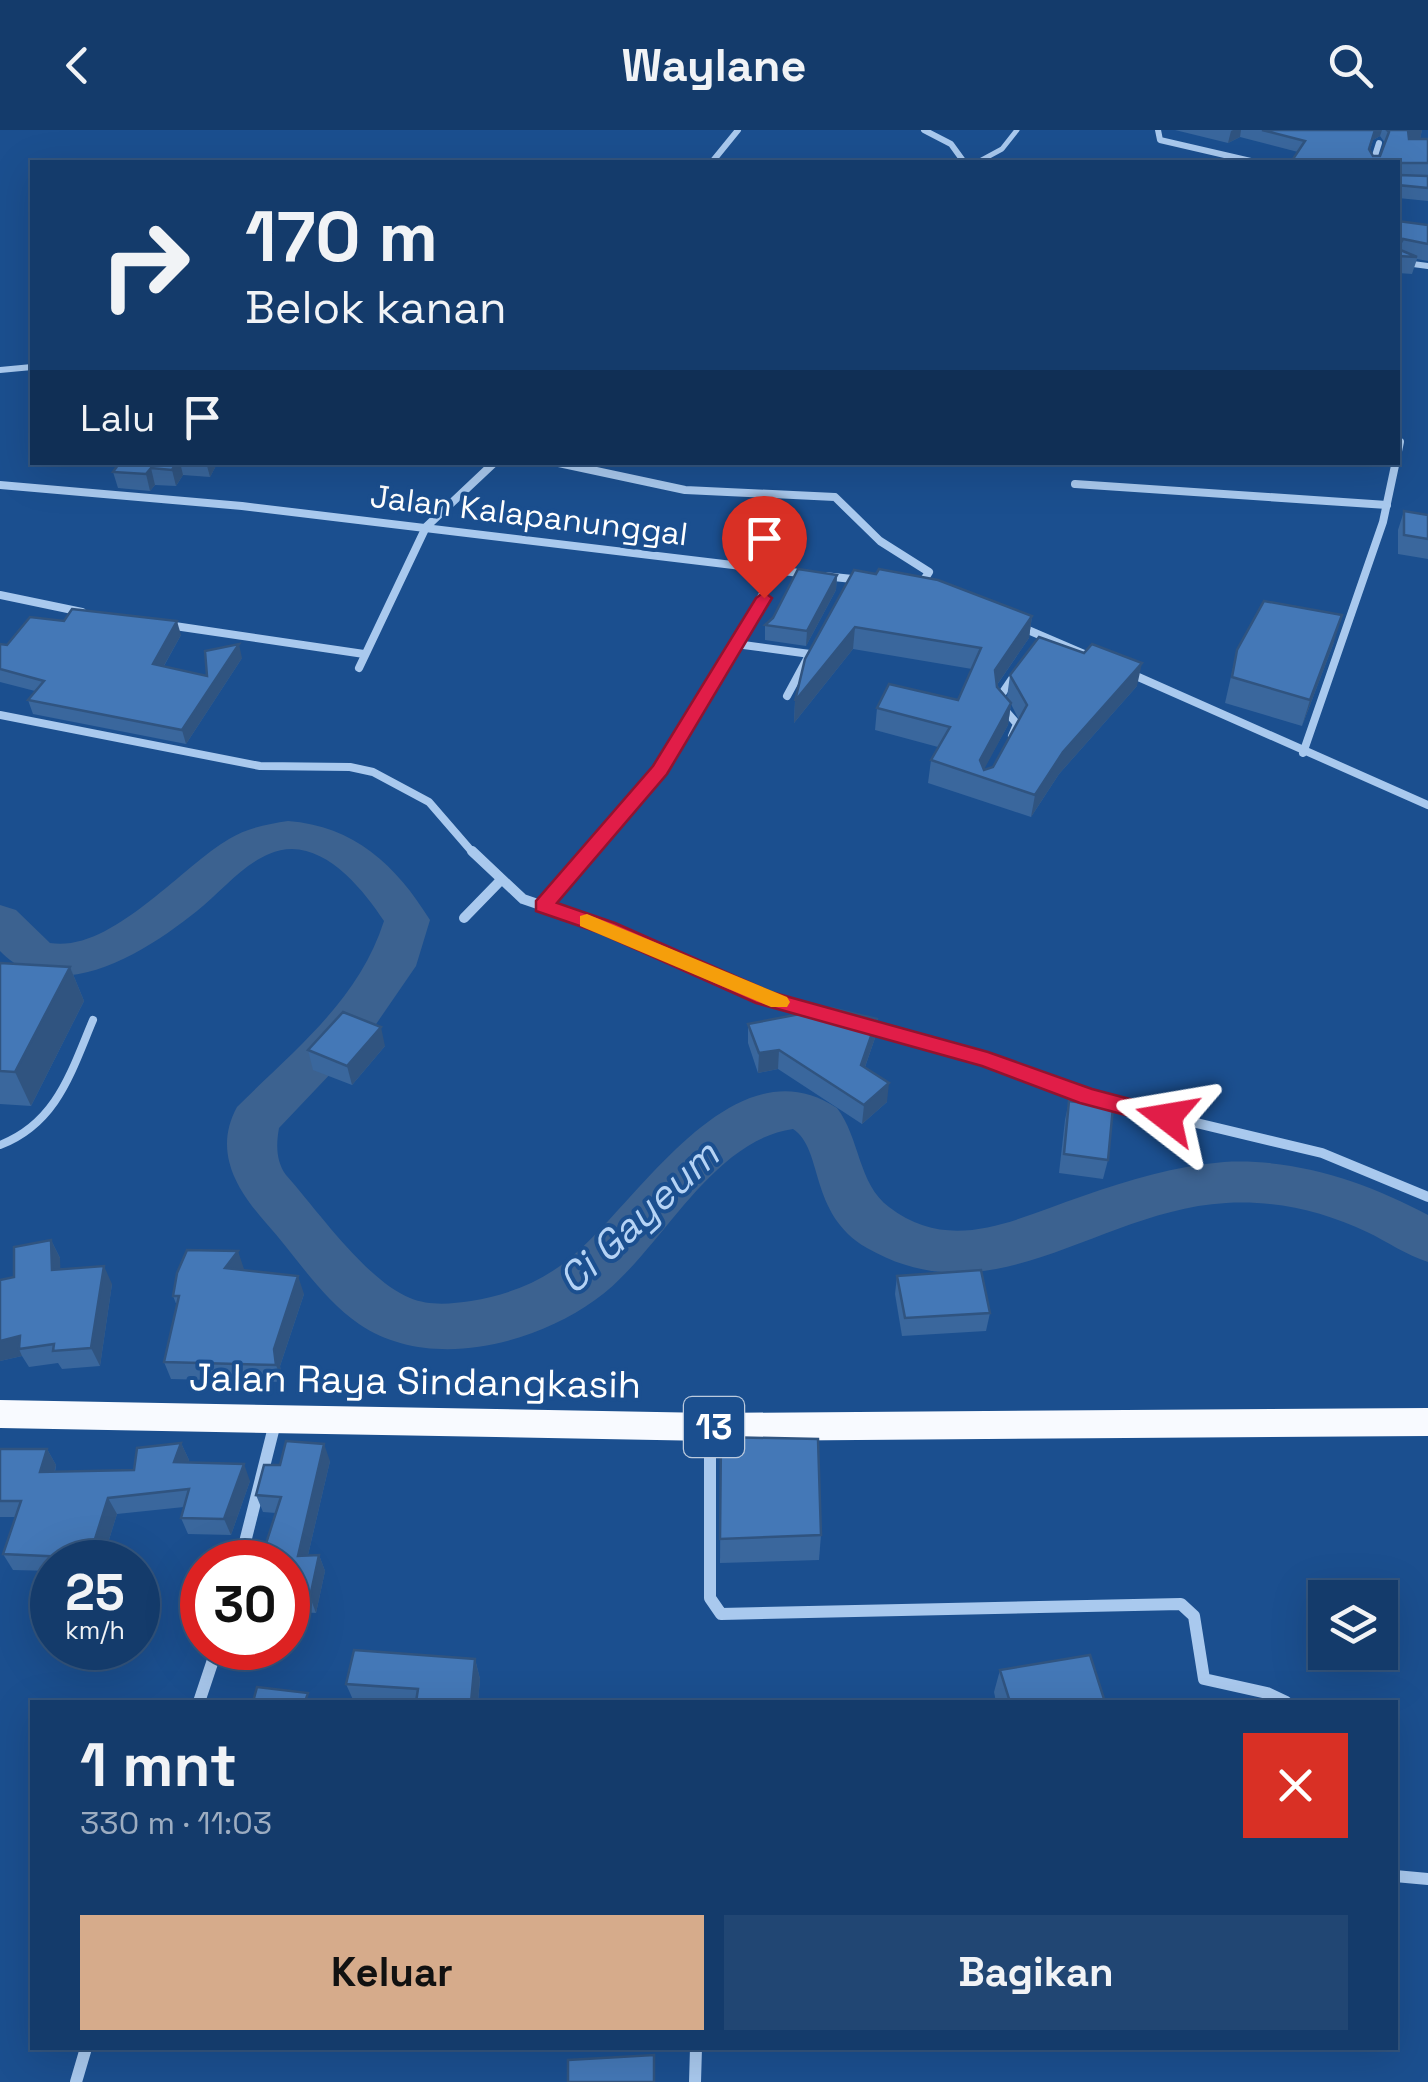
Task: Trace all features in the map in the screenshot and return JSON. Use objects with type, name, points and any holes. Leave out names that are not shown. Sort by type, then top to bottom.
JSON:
[{"type":"highway","name":"Jalan Raya Sindangkasih","points":[[0,1414],[710,1428],[1428,1422]]},
{"type":"street","points":[[714,160],[738,130]]},
{"type":"street","points":[[924,130],[951,144],[963,160]]},
{"type":"street","points":[[1158,130],[1160,140],[1246,160]]},
{"type":"street","points":[[1374,160],[1379,143]]},
{"type":"street","points":[[1400,262],[1428,266]]},
{"type":"street","points":[[0,370],[30,367]]},
{"type":"street","points":[[1400,414],[1403,433],[1400,447]]},
{"type":"street","points":[[359,668],[426,528],[492,465]]},
{"type":"street","points":[[568,465],[685,490],[830,495],[880,541],[929,576],[913,587],[935,592]]},
{"type":"street","points":[[1303,753],[1387,506],[1396,465]]},
{"type":"street","points":[[1074,484],[1387,506]]},
{"type":"street","name":"Jalan Kalapanunggal","points":[[0,485],[426,528],[866,581]]},
{"type":"street","points":[[543,906],[661,770],[777,570]]},
{"type":"street","points":[[843,594],[851,579]]},
{"type":"street","points":[[0,595],[87,613]]},
{"type":"street","points":[[160,624],[364,654]]},
{"type":"street","points":[[1014,624],[1100,660]]},
{"type":"street","points":[[1034,649],[1044,636]]},
{"type":"street","points":[[787,696],[818,639]]},
{"type":"street","points":[[736,644],[810,654]]},
{"type":"street","points":[[1008,743],[1017,724],[997,701],[1025,661]]},
{"type":"street","points":[[1117,668],[1428,805]]},
{"type":"street","points":[[0,715],[260,766],[350,767],[373,772],[429,802],[500,880],[523,899],[608,928],[764,998],[837,1019]]},
{"type":"street","points":[[464,918],[500,880]]},
{"type":"street","points":[[856,1024],[988,1060],[1088,1097],[1322,1153],[1428,1197]]},
{"type":"street","points":[[246,1540],[276,1422]]},
{"type":"street","points":[[710,1428],[710,1598],[721,1614],[1181,1604],[1194,1616],[1204,1679],[1212,1684],[1273,1693],[1283,1700]]},
{"type":"street","points":[[200,1700],[210,1670]]},
{"type":"street","points":[[1398,1876],[1428,1879]]},
{"type":"street","points":[[76,2082],[85,2050]]},
{"type":"street","points":[[695,2082],[696,2050]]},
{"type":"lane","points":[[982,160],[1002,150],[1017,130]]},
{"type":"lane","points":[[0,1146],[26,1139],[46,1122],[93,1020]]},
{"type":"building","points":[[1262,130],[1375,130],[1369,149],[1373,156],[1380,156],[1387,130],[1408,130],[1409,139],[1428,139],[1428,163],[1292,160],[1305,141]]},
{"type":"building","points":[[1400,175],[1428,176],[1428,188],[1400,185]]},
{"type":"building","points":[[1400,221],[1428,225],[1428,244],[1403,239],[1400,244]]},
{"type":"building","points":[[118,465],[175,465],[172,470],[151,468],[146,474],[113,472]]},
{"type":"building","points":[[1404,511],[1428,515],[1428,539],[1404,535]]},
{"type":"building","points":[[798,569],[837,575],[807,631],[765,625],[773,618]]},
{"type":"building","points":[[879,569],[938,580],[1032,616],[995,670],[997,687],[1011,703],[980,760],[984,770],[993,767],[1027,705],[1010,675],[1039,637],[1084,653],[1092,644],[1142,663],[1063,752],[1035,795],[931,760],[950,727],[877,708],[889,684],[958,700],[981,648],[855,627],[795,701],[805,659],[854,570],[876,574]]},
{"type":"building","points":[[1264,601],[1342,615],[1310,700],[1232,677],[1237,650]]},
{"type":"building","points":[[72,609],[177,621],[153,664],[207,676],[205,651],[239,644],[182,730],[28,700],[44,681],[0,669],[0,644],[7,645],[30,617],[64,621]]},
{"type":"building","points":[[0,963],[70,967],[15,1072],[0,1071]]},
{"type":"building","points":[[831,1008],[877,1019],[861,1065],[889,1083],[864,1105],[779,1050],[759,1053],[748,1024]]},
{"type":"building","points":[[343,1012],[381,1027],[347,1066],[308,1050]]},
{"type":"building","points":[[1069,1101],[1113,1107],[1108,1160],[1064,1154]]},
{"type":"building","points":[[51,1240],[52,1270],[104,1266],[91,1348],[53,1351],[54,1344],[19,1349],[20,1336],[0,1341],[0,1280],[14,1277],[14,1247]]},
{"type":"building","points":[[187,1250],[238,1251],[225,1268],[298,1276],[274,1349],[276,1365],[164,1362],[179,1296],[173,1296],[177,1273]]},
{"type":"building","points":[[981,1270],[990,1313],[905,1318],[897,1276]]},
{"type":"building","points":[[721,1437],[818,1439],[821,1535],[720,1539]]},
{"type":"building","points":[[286,1441],[324,1444],[302,1540],[267,1540],[281,1497],[256,1495],[264,1465],[280,1465]]},
{"type":"building","points":[[181,1443],[174,1462],[244,1464],[224,1519],[181,1518],[189,1489],[108,1498],[95,1540],[30,1540],[30,1555],[3,1554],[21,1501],[0,1501],[0,1449],[47,1449],[40,1472],[134,1470],[137,1448]]},
{"type":"building","points":[[310,1555],[319,1555],[310,1597]]},
{"type":"building","points":[[354,1650],[475,1659],[471,1700],[416,1700],[418,1689],[346,1684]]},
{"type":"building","points":[[1090,1655],[1104,1700],[1009,1700],[1000,1670]]},
{"type":"building","points":[[257,1687],[308,1693],[306,1700],[254,1700]]},
{"type":"building","points":[[654,2055],[654,2082],[568,2082],[568,2060]]},
{"type":"waterway","name":"Ci Gayeum","points":[[0,921],[34,954],[50,960],[71,960],[101,950],[157,918],[230,858],[265,839],[310,836],[330,843],[365,868],[407,920],[393,966],[355,1018],[255,1121],[252,1153],[268,1189],[340,1273],[379,1308],[425,1326],[491,1321],[534,1308],[561,1294],[597,1267],[712,1146],[766,1113],[793,1110],[820,1121],[833,1144],[849,1199],[859,1212],[885,1232],[935,1250],[985,1252],[1142,1197],[1226,1183],[1266,1183],[1346,1200],[1428,1241]]},
{"type":"slow traffic","points":[[587,921],[779,1002]]},
{"type":"route","points":[[764,598],[661,770],[543,906],[642,942],[764,998],[988,1060],[1088,1097],[1167,1117]]}]
